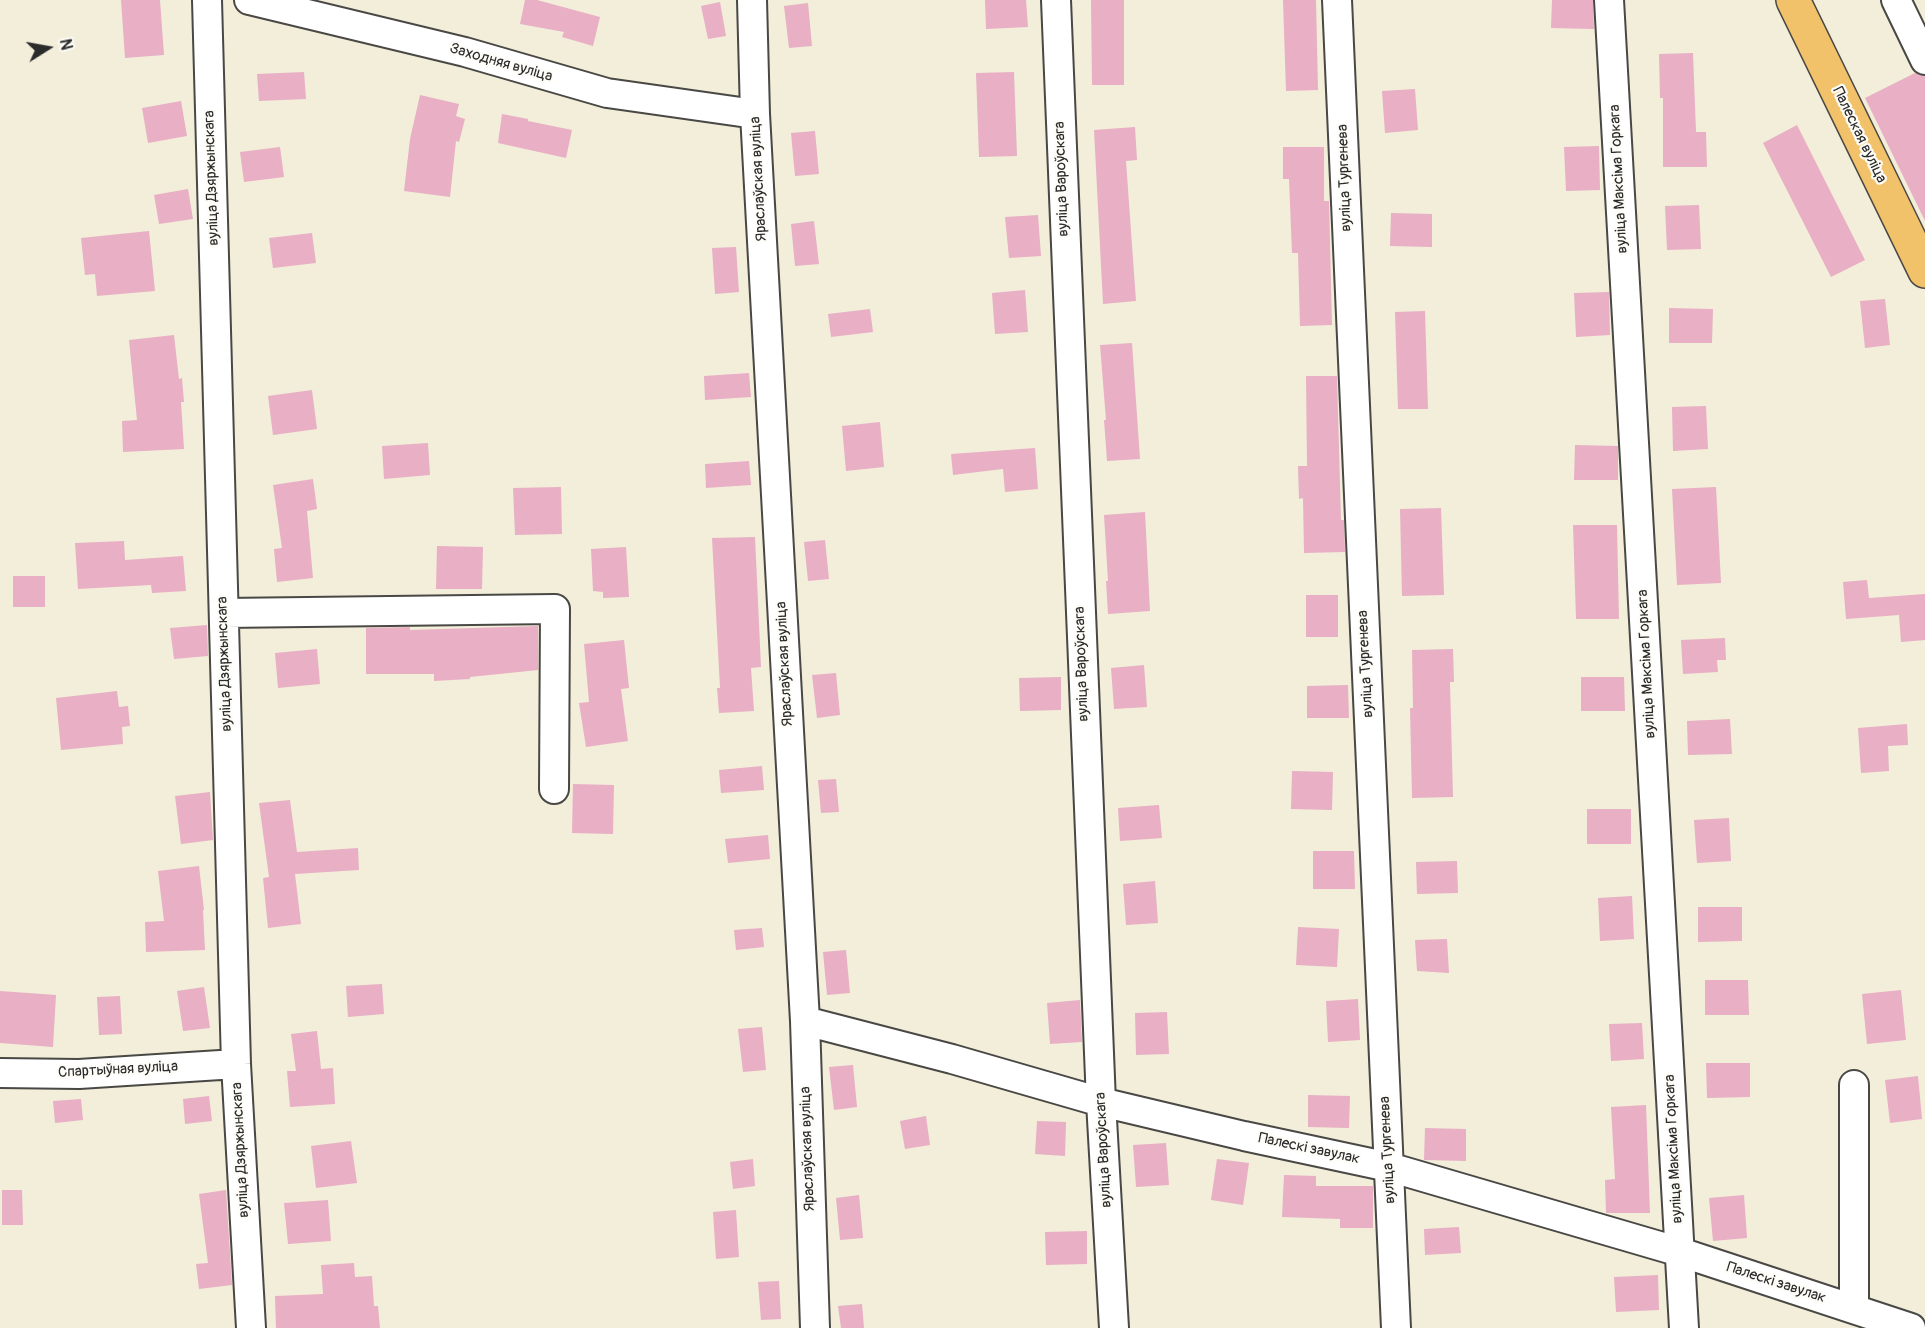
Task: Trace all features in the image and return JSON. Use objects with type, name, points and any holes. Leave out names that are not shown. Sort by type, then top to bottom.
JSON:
[{"type":"main road","name":"Палеская вуліца","points":[[1793,0],[1925,271]]},
{"type":"street","name":"вуліца Дзяржынскага","points":[[207,0],[236,1064],[251,1328]]},
{"type":"street","name":"Заходняя вуліца","points":[[249,0],[465,52],[607,93],[755,114]]},
{"type":"street","name":"Яраслаўская вуліца","points":[[752,0],[755,114],[805,1021],[815,1328]]},
{"type":"street","name":"вуліца Вароўскага","points":[[1056,0],[1101,1101],[1114,1328]]},
{"type":"street","name":"вуліца Тургенева","points":[[1337,0],[1396,1328]]},
{"type":"street","name":"вуліца Максіма Горкага","points":[[1609,0],[1684,1328]]},
{"type":"street","points":[[1896,0],[1925,60]]},
{"type":"street","points":[[224,613],[555,609],[554,789]]},
{"type":"street","name":"Палескі завулак","points":[[805,1021],[1101,1101],[1244,1136],[1389,1167],[1680,1252],[1911,1328]]},
{"type":"street","name":"Спартыўная вуліца","points":[[0,1073],[79,1074],[236,1064]]},
{"type":"street","points":[[1854,1085],[1854,1310]]},
{"type":"building","points":[[121,0],[160,0],[164,55],[125,58]]},
{"type":"building","points":[[525,0],[537,0],[600,17],[593,46],[562,37],[564,32],[520,24]]},
{"type":"building","points":[[985,0],[1026,0],[1028,27],[986,29]]},
{"type":"building","points":[[1091,0],[1124,0],[1124,85],[1092,85]]},
{"type":"building","points":[[1283,0],[1316,0],[1318,90],[1286,91]]},
{"type":"building","points":[[1552,0],[1593,0],[1594,29],[1551,28]]},
{"type":"building","points":[[720,2],[726,36],[708,39],[701,6]]},
{"type":"building","points":[[808,3],[812,46],[789,48],[784,6]]},
{"type":"building","points":[[1693,53],[1696,132],[1706,132],[1707,167],[1663,167],[1663,98],[1660,98],[1659,54]]},
{"type":"building","points":[[304,72],[306,99],[259,101],[257,74]]},
{"type":"building","points":[[1014,72],[1017,156],[979,157],[976,73]]},
{"type":"building","points":[[1915,73],[1925,76],[1925,221],[1865,98]]},
{"type":"building","points":[[1415,89],[1418,130],[1385,133],[1382,91]]},
{"type":"building","points":[[420,95],[459,104],[456,116],[465,119],[459,142],[456,141],[450,197],[404,191],[410,139]]},
{"type":"building","points":[[181,101],[187,136],[148,143],[142,108]]},
{"type":"building","points":[[502,114],[572,130],[566,158],[498,143]]},
{"type":"building","points":[[1797,125],[1865,260],[1831,277],[1763,143]]},
{"type":"building","points":[[1135,127],[1137,160],[1126,161],[1136,301],[1103,304],[1094,130]]},
{"type":"building","points":[[815,131],[819,174],[795,176],[791,133]]},
{"type":"building","points":[[1599,146],[1600,190],[1566,191],[1564,147]]},
{"type":"building","points":[[280,147],[284,177],[244,182],[240,152]]},
{"type":"building","points":[[1283,147],[1324,147],[1324,201],[1329,201],[1332,325],[1300,326],[1298,253],[1292,253],[1289,179],[1283,179]]},
{"type":"building","points":[[188,189],[193,219],[159,224],[154,195]]},
{"type":"building","points":[[1699,205],[1701,249],[1667,250],[1665,206]]},
{"type":"building","points":[[1391,213],[1432,214],[1432,247],[1390,246]]},
{"type":"building","points":[[1038,215],[1041,256],[1009,258],[1005,217]]},
{"type":"building","points":[[814,221],[819,264],[795,266],[791,224]]},
{"type":"building","points":[[149,231],[155,291],[97,296],[95,274],[85,275],[81,238]]},
{"type":"building","points":[[312,233],[316,263],[273,268],[269,238]]},
{"type":"building","points":[[736,247],[739,292],[715,294],[712,248]]},
{"type":"building","points":[[1025,290],[1028,332],[995,334],[992,293]]},
{"type":"building","points":[[1609,292],[1610,335],[1576,337],[1574,293]]},
{"type":"building","points":[[1885,299],[1890,345],[1865,348],[1860,301]]},
{"type":"building","points":[[1669,308],[1713,309],[1712,343],[1669,343]]},
{"type":"building","points":[[870,309],[873,332],[831,337],[828,314]]},
{"type":"building","points":[[1425,311],[1428,409],[1398,409],[1395,312]]},
{"type":"building","points":[[174,335],[179,379],[182,378],[184,449],[123,452],[122,421],[137,420],[129,340]]},
{"type":"building","points":[[1132,343],[1140,459],[1107,461],[1100,345]]},
{"type":"building","points":[[749,373],[751,397],[705,400],[704,376]]},
{"type":"building","points":[[1306,376],[1337,376],[1341,520],[1344,520],[1345,552],[1304,553],[1303,498],[1299,499],[1298,466],[1307,466]]},
{"type":"building","points":[[312,390],[317,429],[273,435],[268,396]]},
{"type":"building","points":[[1706,406],[1708,449],[1673,451],[1672,407]]},
{"type":"building","points":[[880,422],[884,467],[846,471],[842,426]]},
{"type":"building","points":[[428,443],[430,475],[384,479],[382,446]]},
{"type":"building","points":[[1575,445],[1618,446],[1618,480],[1574,480]]},
{"type":"building","points":[[1035,448],[1038,489],[1005,492],[1003,469],[953,475],[951,454]]},
{"type":"building","points":[[749,461],[751,485],[706,488],[705,464]]},
{"type":"building","points":[[313,479],[317,509],[307,511],[313,578],[277,582],[274,549],[282,548],[273,485]]},
{"type":"building","points":[[561,487],[562,534],[515,535],[513,488]]},
{"type":"building","points":[[1716,487],[1721,583],[1677,585],[1672,489]]},
{"type":"building","points":[[1441,508],[1444,595],[1402,596],[1400,509]]},
{"type":"building","points":[[1145,512],[1150,611],[1108,614],[1104,515]]},
{"type":"building","points":[[1573,525],[1617,525],[1619,619],[1576,619]]},
{"type":"building","points":[[755,537],[761,667],[751,668],[754,711],[719,713],[717,688],[720,688],[712,538]]},
{"type":"building","points":[[825,540],[829,579],[808,581],[804,542]]},
{"type":"building","points":[[124,541],[125,560],[183,556],[186,591],[152,593],[151,585],[78,589],[75,543]]},
{"type":"building","points":[[437,546],[483,547],[482,589],[436,589]]},
{"type":"building","points":[[626,547],[629,597],[603,598],[603,592],[593,591],[591,549]]},
{"type":"building","points":[[13,576],[45,576],[45,607],[13,607]]},
{"type":"building","points":[[1867,580],[1869,598],[1925,594],[1925,640],[1901,642],[1899,615],[1846,619],[1843,582]]},
{"type":"building","points":[[1306,595],[1338,595],[1338,637],[1306,637]]},
{"type":"building","points":[[207,625],[208,656],[174,659],[170,628]]},
{"type":"building","points":[[538,626],[538,670],[434,681],[434,674],[366,674],[366,628],[410,627],[410,630]]},
{"type":"building","points":[[1725,638],[1726,660],[1717,660],[1718,672],[1683,674],[1681,640]]},
{"type":"building","points":[[624,640],[629,688],[621,689],[628,741],[586,747],[579,703],[589,702],[584,644]]},
{"type":"building","points":[[317,649],[320,684],[278,688],[275,653]]},
{"type":"building","points":[[1453,649],[1454,682],[1450,682],[1453,797],[1412,798],[1410,708],[1413,708],[1412,650]]},
{"type":"building","points":[[1144,665],[1147,707],[1114,709],[1111,668]]},
{"type":"building","points":[[836,673],[840,715],[817,718],[812,675]]},
{"type":"building","points":[[1061,677],[1061,710],[1020,711],[1019,678]]},
{"type":"building","points":[[1581,677],[1624,677],[1625,711],[1581,711]]},
{"type":"building","points":[[1348,685],[1349,718],[1307,718],[1307,686]]},
{"type":"building","points":[[117,691],[119,707],[128,706],[130,726],[122,727],[123,744],[61,750],[56,698]]},
{"type":"building","points":[[1730,719],[1732,754],[1688,755],[1687,721]]},
{"type":"building","points":[[1907,724],[1908,745],[1888,746],[1889,771],[1861,773],[1858,728]]},
{"type":"building","points":[[762,766],[764,790],[721,793],[719,770]]},
{"type":"building","points":[[1292,771],[1333,772],[1332,810],[1291,809]]},
{"type":"building","points":[[836,779],[839,812],[821,813],[818,780]]},
{"type":"building","points":[[573,784],[614,785],[613,834],[572,833]]},
{"type":"building","points":[[210,792],[213,840],[181,844],[175,796]]},
{"type":"building","points":[[290,800],[297,852],[358,848],[359,870],[295,874],[301,924],[268,928],[263,878],[269,877],[259,803]]},
{"type":"building","points":[[1159,805],[1162,838],[1120,841],[1118,808]]},
{"type":"building","points":[[1587,809],[1631,809],[1631,844],[1587,844]]},
{"type":"building","points":[[1729,818],[1731,861],[1697,863],[1694,820]]},
{"type":"building","points":[[768,835],[770,859],[728,863],[725,839]]},
{"type":"building","points":[[1313,851],[1354,851],[1355,889],[1313,889]]},
{"type":"building","points":[[1457,861],[1458,893],[1417,894],[1416,862]]},
{"type":"building","points":[[199,866],[204,910],[205,950],[146,952],[145,922],[164,921],[158,871]]},
{"type":"building","points":[[1155,881],[1158,923],[1126,925],[1123,884]]},
{"type":"building","points":[[1632,896],[1634,939],[1600,941],[1598,898]]},
{"type":"building","points":[[1698,907],[1742,907],[1742,941],[1698,942]]},
{"type":"building","points":[[1298,927],[1339,929],[1337,967],[1296,965]]},
{"type":"building","points":[[762,928],[764,947],[736,950],[734,930]]},
{"type":"building","points":[[1447,939],[1449,973],[1417,971],[1415,940]]},
{"type":"building","points":[[846,950],[850,993],[827,995],[823,952]]},
{"type":"building","points":[[1705,980],[1748,980],[1749,1015],[1705,1015]]},
{"type":"building","points":[[382,984],[384,1014],[348,1017],[346,986]]},
{"type":"building","points":[[204,987],[210,1028],[183,1031],[177,991]]},
{"type":"building","points":[[1901,990],[1906,1040],[1867,1044],[1862,994]]},
{"type":"building","points":[[0,991],[56,995],[53,1047],[0,1043]]},
{"type":"building","points":[[120,996],[122,1034],[99,1035],[97,997]]},
{"type":"building","points":[[1358,999],[1360,1040],[1328,1042],[1326,1001]]},
{"type":"building","points":[[1080,1000],[1082,1042],[1050,1044],[1047,1003]]},
{"type":"building","points":[[1167,1012],[1169,1054],[1136,1055],[1135,1013]]},
{"type":"building","points":[[1642,1023],[1644,1059],[1611,1061],[1609,1024]]},
{"type":"building","points":[[762,1027],[766,1070],[743,1072],[738,1029]]},
{"type":"building","points":[[317,1031],[321,1069],[333,1068],[335,1104],[290,1107],[287,1071],[296,1071],[291,1034]]},
{"type":"building","points":[[1706,1063],[1750,1063],[1750,1097],[1707,1098]]},
{"type":"building","points":[[853,1065],[857,1107],[834,1110],[829,1067]]},
{"type":"building","points":[[1918,1076],[1922,1119],[1890,1123],[1885,1080]]},
{"type":"building","points":[[1308,1095],[1350,1096],[1349,1128],[1308,1127]]},
{"type":"building","points":[[209,1096],[212,1121],[185,1124],[183,1099]]},
{"type":"building","points":[[81,1099],[83,1120],[55,1123],[53,1101]]},
{"type":"building","points":[[1646,1105],[1650,1213],[1606,1213],[1605,1180],[1615,1179],[1611,1107]]},
{"type":"building","points":[[926,1116],[930,1145],[905,1149],[900,1121]]},
{"type":"building","points":[[1037,1121],[1066,1122],[1065,1156],[1035,1154]]},
{"type":"building","points":[[1425,1128],[1466,1129],[1466,1161],[1424,1160]]},
{"type":"building","points":[[351,1141],[357,1183],[316,1188],[311,1146]]},
{"type":"building","points":[[1166,1143],[1169,1185],[1136,1187],[1133,1145]]},
{"type":"building","points":[[753,1159],[755,1186],[733,1189],[730,1162]]},
{"type":"building","points":[[1217,1159],[1249,1163],[1243,1205],[1211,1200]]},
{"type":"building","points":[[1284,1175],[1316,1176],[1316,1186],[1373,1186],[1373,1228],[1340,1228],[1340,1219],[1282,1217]]},
{"type":"building","points":[[2,1190],[22,1190],[23,1225],[2,1225]]},
{"type":"building","points":[[226,1190],[232,1285],[199,1289],[196,1264],[208,1263],[199,1194]]},
{"type":"building","points":[[859,1195],[863,1238],[840,1240],[836,1198]]},
{"type":"building","points":[[1744,1195],[1747,1238],[1713,1241],[1709,1198]]},
{"type":"building","points":[[328,1200],[331,1241],[288,1244],[284,1203]]},
{"type":"building","points":[[736,1210],[739,1257],[716,1259],[713,1212]]},
{"type":"building","points":[[1459,1227],[1461,1253],[1425,1255],[1424,1229]]},
{"type":"building","points":[[1087,1231],[1087,1264],[1046,1265],[1045,1232]]},
{"type":"building","points":[[354,1263],[355,1277],[372,1276],[374,1306],[378,1306],[380,1328],[276,1328],[275,1296],[323,1294],[321,1265]]},
{"type":"building","points":[[1658,1275],[1659,1310],[1616,1312],[1614,1277]]},
{"type":"building","points":[[779,1281],[781,1319],[761,1320],[758,1282]]},
{"type":"building","points":[[862,1304],[864,1328],[841,1328],[838,1306]]}]
